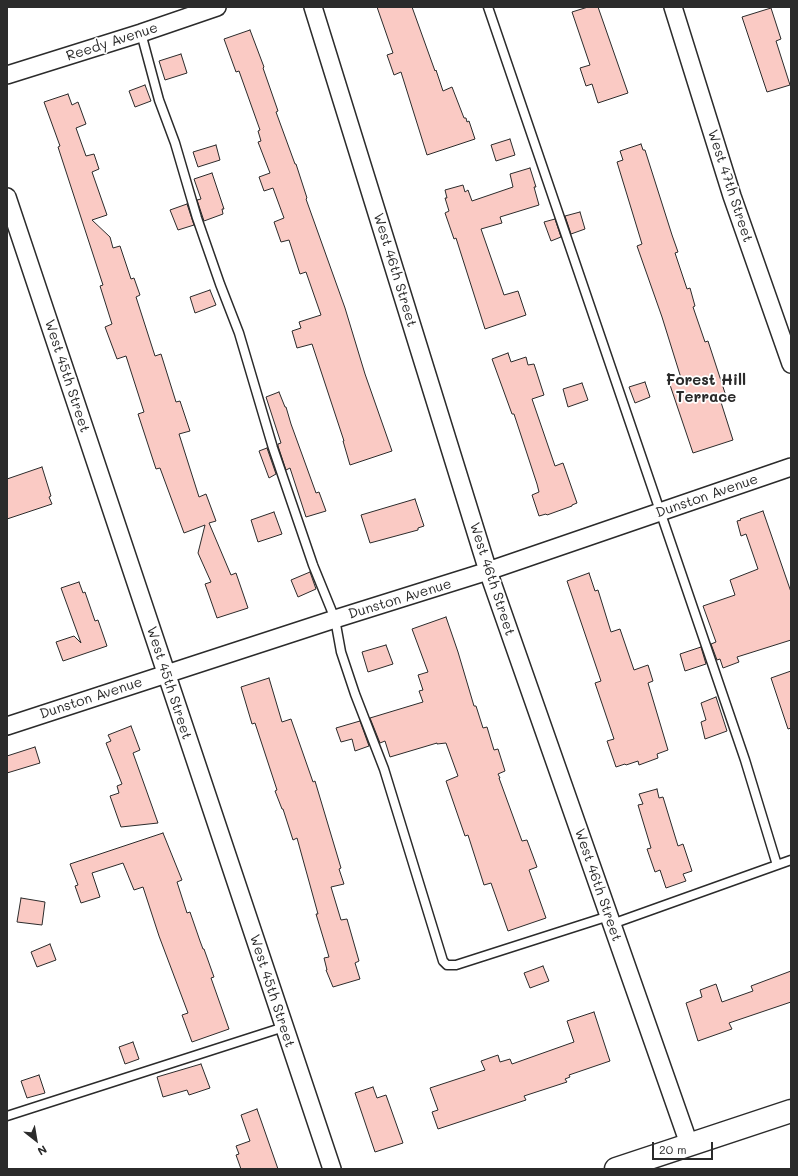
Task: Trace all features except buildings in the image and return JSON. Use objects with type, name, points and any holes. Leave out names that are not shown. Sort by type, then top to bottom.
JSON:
[{"type":"main road","points":[[616,1169],[791,1112]]},
{"type":"street","name":"Reedy Avenue","points":[[7,76],[217,7]]},
{"type":"street","name":"West 46th Street","points":[[313,7],[488,571],[689,1144]]},
{"type":"street","name":"West 47th Street","points":[[673,7],[732,196],[791,364]]},
{"type":"street","name":"West 45th Street","points":[[7,198],[332,1169]]},
{"type":"street","name":"Dunston Avenue","points":[[7,726],[335,619],[488,571],[791,467]]},
{"type":"lane","points":[[488,7],[744,760],[778,865]]},
{"type":"lane","points":[[141,33],[159,100],[175,143],[215,269],[239,333],[274,448],[313,565],[335,619],[341,652],[355,694],[384,769],[443,961],[447,965],[456,965],[610,920],[791,860]]},
{"type":"lane","points":[[7,1116],[284,1027]]},
{"type":"district","name":"Forest Hill Terrace","points":[[706,388]]}]
